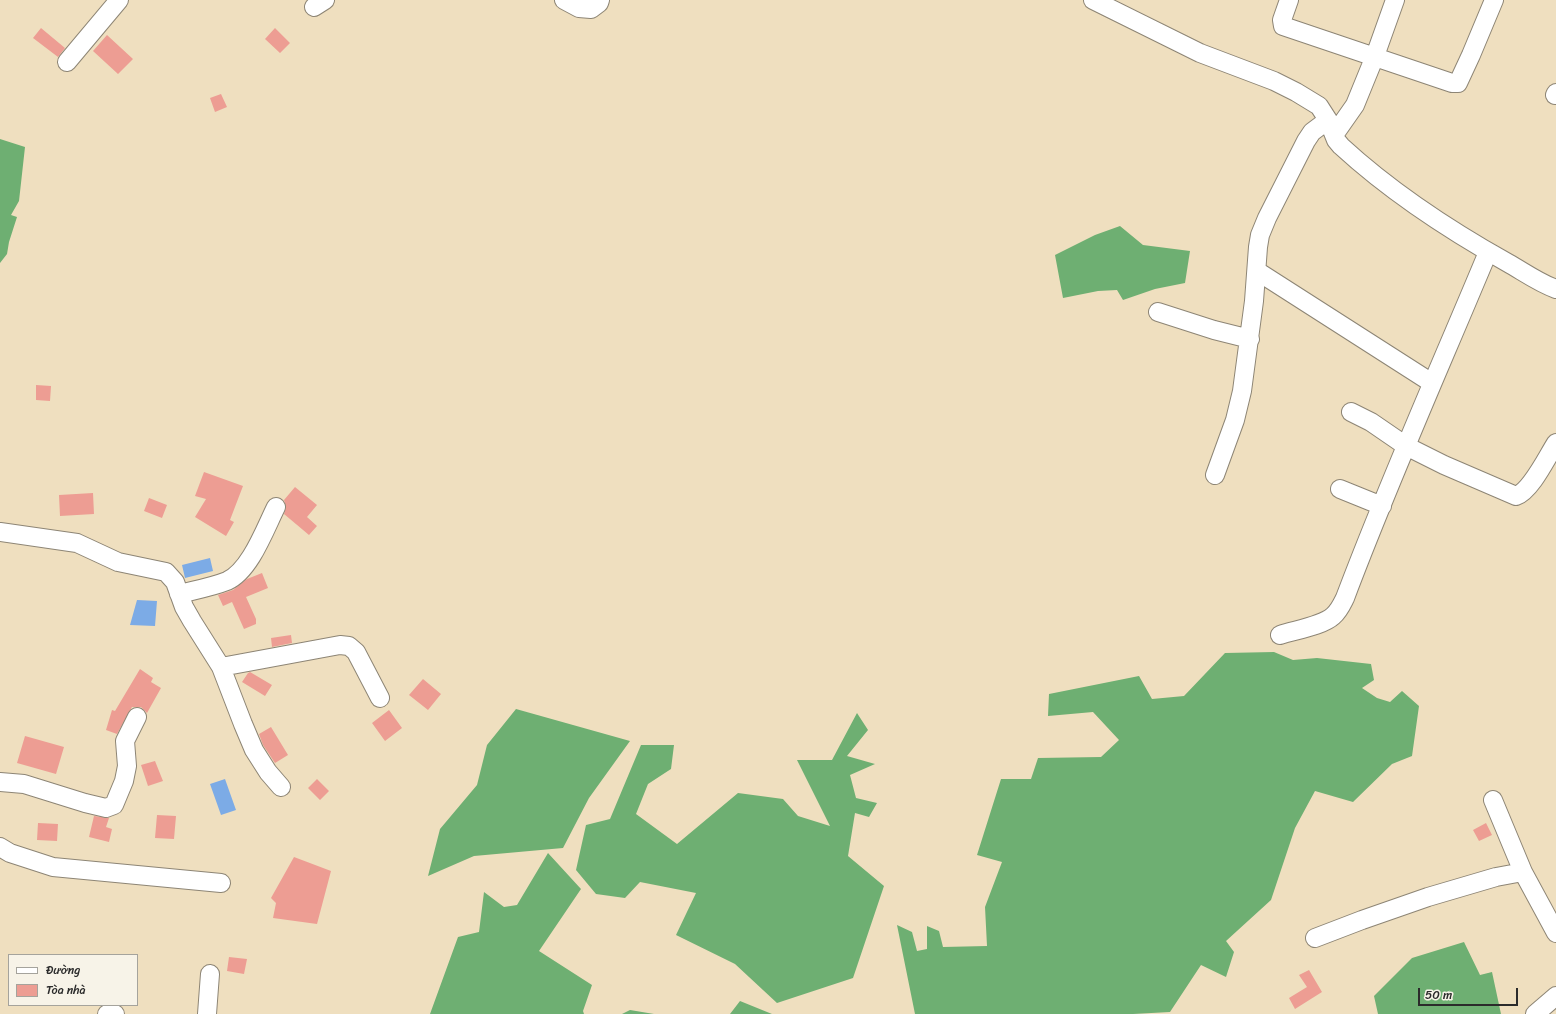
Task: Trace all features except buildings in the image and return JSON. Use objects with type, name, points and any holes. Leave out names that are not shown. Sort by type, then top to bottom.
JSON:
[{"type":"street","points":[[67,62],[119,0]]},
{"type":"street","points":[[564,0],[579,8],[591,9],[599,3],[600,0]]},
{"type":"street","points":[[1093,0],[1200,53],[1274,81],[1319,106],[1341,146],[1383,182],[1448,228],[1488,252],[1556,289]]},
{"type":"street","points":[[1289,0],[1282,20],[1283,26],[1452,83],[1458,83],[1494,0]]},
{"type":"street","points":[[1214,475],[1235,420],[1242,391],[1250,339],[1260,235],[1267,218],[1312,132],[1331,127],[1355,105],[1375,56],[1395,0]]},
{"type":"street","points":[[1280,635],[1318,623],[1332,617],[1338,611],[1345,598],[1432,383],[1488,252]]},
{"type":"street","points":[[1256,271],[1432,383]]},
{"type":"street","points":[[1158,312],[1214,330],[1250,339]]},
{"type":"street","points":[[1351,412],[1371,422],[1406,446],[1444,465],[1516,496],[1522,494],[1529,488],[1556,443]]},
{"type":"street","points":[[1340,489],[1382,506]]},
{"type":"street","points":[[179,594],[220,584],[244,569],[276,507]]},
{"type":"street","points":[[0,532],[77,543],[118,562],[166,572],[175,582],[192,622],[221,667],[254,750],[268,772],[282,787]]},
{"type":"street","points":[[221,667],[340,644],[349,646],[356,652],[380,698]]},
{"type":"street","points":[[0,782],[24,784],[85,804],[106,808],[114,805],[124,781],[127,766],[125,740],[137,717]]},
{"type":"street","points":[[1493,800],[1523,872],[1556,933]]},
{"type":"street","points":[[0,847],[10,853],[53,868],[221,883]]},
{"type":"street","points":[[1315,938],[1428,897],[1496,877],[1523,872]]},
{"type":"street","points":[[207,1014],[210,974]]},
{"type":"street","points":[[1535,1014],[1556,996]]},
{"type":"street","points":[[107,1014],[115,1014]]},
{"type":"green space","points":[[0,139],[25,147],[19,201],[11,215],[17,217],[9,242],[7,254],[0,263]]},
{"type":"green space","points":[[1120,226],[1143,245],[1190,251],[1185,283],[1155,289],[1123,300],[1117,290],[1098,291],[1063,298],[1055,255],[1095,235]]},
{"type":"green space","points":[[1274,652],[1293,660],[1317,658],[1371,664],[1374,680],[1362,688],[1377,698],[1390,702],[1402,691],[1419,706],[1412,756],[1392,764],[1353,802],[1315,791],[1295,828],[1271,900],[1226,941],[1234,952],[1226,977],[1201,965],[1170,1012],[1133,1014],[915,1014],[897,925],[912,932],[917,951],[927,949],[927,926],[939,931],[943,947],[987,946],[985,907],[1002,862],[977,855],[1001,779],[1031,779],[1038,758],[1101,757],[1119,740],[1093,712],[1048,716],[1049,694],[1139,676],[1152,699],[1184,696],[1225,653]]},
{"type":"green space","points":[[516,709],[630,741],[589,798],[563,848],[474,856],[428,876],[440,829],[477,785],[487,745]]},
{"type":"green space","points":[[857,713],[868,730],[847,756],[875,764],[850,775],[856,798],[877,803],[869,817],[855,813],[848,856],[884,886],[853,978],[777,1003],[735,964],[676,935],[696,893],[640,882],[625,898],[596,894],[576,870],[586,825],[610,819],[641,745],[674,745],[671,769],[648,784],[636,814],[677,844],[738,793],[783,799],[798,816],[830,826],[797,760],[832,760]]},
{"type":"green space","points":[[548,853],[581,889],[539,951],[592,985],[583,1011],[584,1014],[430,1014],[458,937],[479,932],[484,892],[504,907],[517,905]]},
{"type":"green space","points":[[1464,942],[1480,975],[1492,972],[1501,1014],[1378,1014],[1374,996],[1412,958]]},
{"type":"green space","points":[[740,1001],[772,1014],[730,1014]]},
{"type":"green space","points":[[630,1010],[654,1014],[622,1014]]},
{"type":"water","points":[[210,558],[213,571],[185,578],[182,565]]},
{"type":"water","points":[[137,600],[157,601],[155,626],[130,625]]},
{"type":"water","points":[[225,779],[236,810],[221,815],[210,784]]}]
